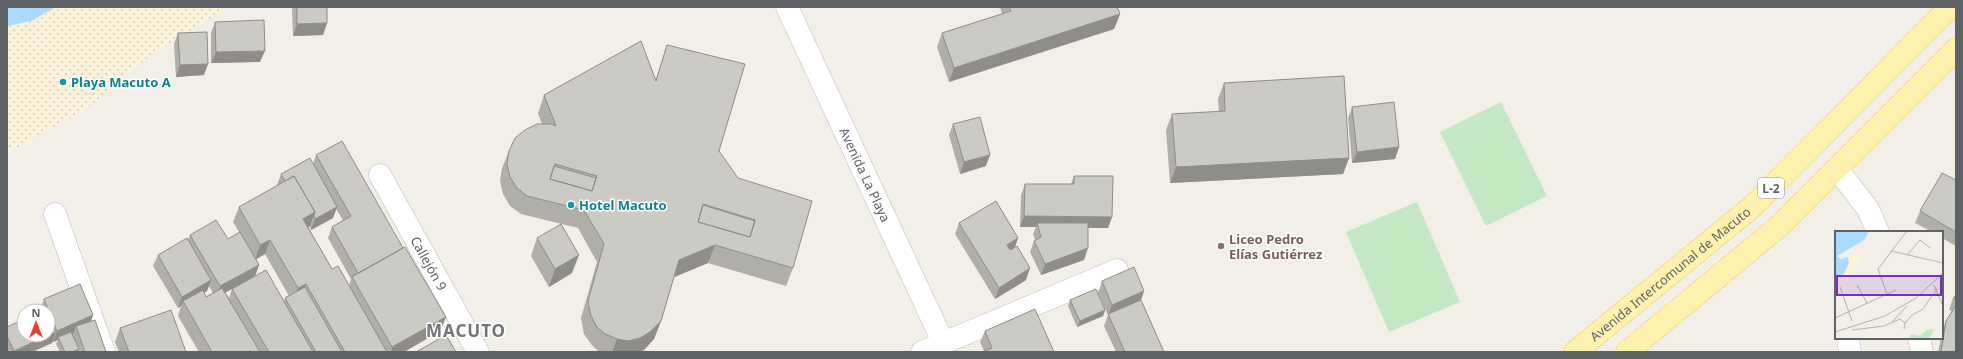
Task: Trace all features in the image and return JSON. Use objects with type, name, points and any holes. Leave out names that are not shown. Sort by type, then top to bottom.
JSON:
[{"type":"main road","name":"Avenida Intercomunal de Macuto","points":[[1576,352],[1753,206],[1950,7]]},
{"type":"main road","name":"L-2","points":[[1627,352],[1778,227],[1956,49]]},
{"type":"street","name":"Avenida La Playa","points":[[787,7],[943,342]]},
{"type":"street","points":[[1836,170],[1868,209],[1878,231]]},
{"type":"street","name":"Callejón 9","points":[[380,175],[478,352]]},
{"type":"street","points":[[55,214],[104,352]]},
{"type":"street","points":[[922,352],[1116,270]]},
{"type":"street","points":[[1848,339],[1850,352]]},
{"type":"street","points":[[1919,339],[1922,352]]},
{"type":"sand","name":"Playa Macuto A","points":[[56,7],[229,7],[149,56],[89,107],[7,153],[7,26],[31,21]]},
{"type":"green space","points":[[1501,102],[1547,196],[1486,226],[1440,132]]},
{"type":"green space","points":[[1417,202],[1460,302],[1389,332],[1346,232]]},
{"type":"water","points":[[7,7],[56,7],[31,21],[7,26]]},
{"type":"building","points":[[297,7],[327,7],[327,23],[297,24]]},
{"type":"building","points":[[1009,7],[1117,7],[1120,14],[954,68],[942,33],[1011,11]]},
{"type":"building","points":[[264,20],[265,51],[216,52],[215,22]]},
{"type":"building","points":[[207,32],[208,64],[180,65],[178,33]]},
{"type":"building","name":"Hotel Macuto","points":[[641,41],[656,81],[667,45],[745,64],[719,151],[738,178],[812,201],[793,268],[715,245],[679,260],[661,321],[650,332],[640,338],[628,341],[617,339],[605,334],[597,327],[591,316],[588,301],[604,244],[584,210],[527,196],[517,188],[510,177],[507,164],[509,151],[515,138],[525,130],[537,124],[551,124],[556,126],[544,95]],"holes":[[[555,164],[597,176],[592,191],[550,179]],[[703,204],[755,220],[750,237],[698,222]]]},
{"type":"building","points":[[1344,76],[1349,158],[1176,167],[1172,114],[1225,111],[1224,83]]},
{"type":"building","points":[[1394,102],[1399,147],[1357,152],[1352,107]]},
{"type":"building","points":[[980,117],[990,155],[964,162],[953,124]]},
{"type":"building","points":[[342,141],[403,248],[358,273],[332,227],[351,216],[316,155]]},
{"type":"building","points":[[310,158],[337,207],[315,219],[315,212],[294,176],[285,181],[281,174]]},
{"type":"building","points":[[554,166],[596,178],[592,191],[550,179]]},
{"type":"building","points":[[1942,173],[1956,180],[1956,232],[1920,211]]},
{"type":"building","points":[[294,176],[315,212],[303,219],[332,269],[338,266],[387,352],[345,352],[306,284],[298,288],[270,240],[260,245],[239,207]]},
{"type":"building","points":[[1074,176],[1113,176],[1112,217],[1024,216],[1025,184],[1074,184]]},
{"type":"building","points":[[996,201],[1018,238],[1007,245],[1010,250],[1017,246],[1030,268],[999,288],[959,223]]},
{"type":"building","points":[[703,205],[755,221],[750,237],[698,222]]},
{"type":"building","points":[[216,220],[228,239],[240,232],[259,265],[220,286],[190,235]]},
{"type":"building","points":[[1037,223],[1088,223],[1088,248],[1045,264],[1034,241],[1041,237]]},
{"type":"building","points":[[561,224],[579,255],[555,269],[537,238]]},
{"type":"building","points":[[187,238],[211,280],[182,297],[158,255]]},
{"type":"building","points":[[405,247],[446,317],[392,347],[352,277]]},
{"type":"building","points":[[1134,267],[1144,291],[1112,305],[1102,281]]},
{"type":"building","points":[[266,270],[313,352],[269,352],[232,289]]},
{"type":"building","points":[[80,284],[93,315],[57,331],[56,303],[46,303],[44,299]]},
{"type":"building","points":[[305,287],[342,352],[316,352],[285,298]]},
{"type":"building","points":[[222,288],[260,352],[212,352],[183,301],[203,290],[206,297]]},
{"type":"building","points":[[1096,289],[1105,310],[1080,321],[1070,300]]},
{"type":"building","points":[[1141,300],[1164,352],[1125,352],[1108,314]]},
{"type":"building","points":[[1956,305],[1956,352],[1941,352],[1946,321]]},
{"type":"building","points":[[1035,309],[1054,352],[982,352],[992,348],[985,331]]},
{"type":"building","points":[[171,310],[186,352],[129,352],[120,328]]},
{"type":"building","points":[[95,320],[106,352],[85,352],[76,326]]},
{"type":"building","points":[[16,323],[16,343],[32,343],[14,351],[7,336],[7,327]]},
{"type":"building","points":[[71,332],[79,349],[72,352],[65,352],[58,337]]},
{"type":"building","points":[[446,335],[456,352],[416,352]]},
{"type":"place","name":"Playa Macuto A","points":[[63,82]]},
{"type":"place","name":"Hotel Macuto","points":[[571,205]]},
{"type":"place","name":"Liceo Pedro Elías Gutiérrez","points":[[1221,246]]},
{"type":"district","name":"MACUTO","points":[[466,330]]}]
